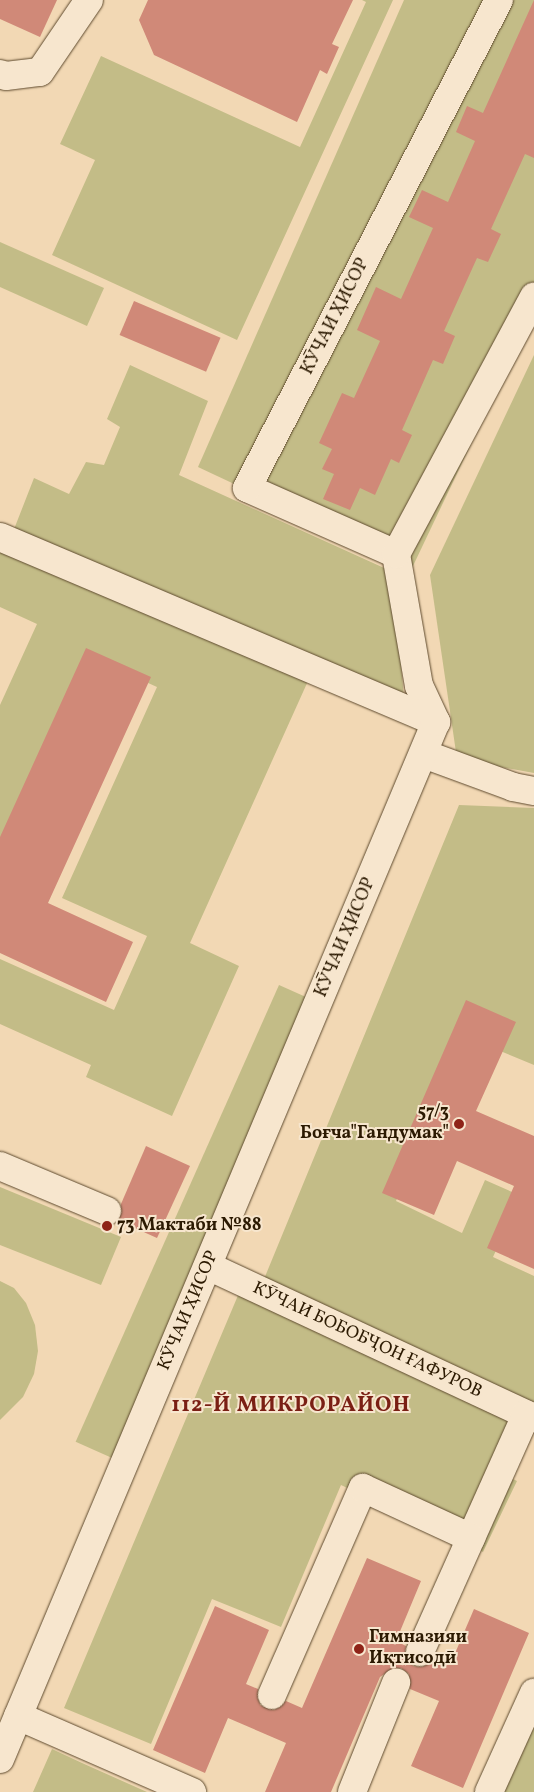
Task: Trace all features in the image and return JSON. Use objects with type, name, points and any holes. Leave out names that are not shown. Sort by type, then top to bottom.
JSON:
[{"type":"lane","points":[[0,74],[6,76],[40,72],[90,0]]},
{"type":"lane","name":"КӮЧАИ ҲИСОР","points":[[396,554],[247,488],[499,0]]},
{"type":"lane","points":[[436,722],[419,686],[396,554],[534,297]]},
{"type":"lane","points":[[0,536],[436,722]]},
{"type":"lane","name":"КӮЧАИ ҲИСОР","points":[[0,1758],[436,722]]},
{"type":"lane","points":[[424,754],[513,787],[534,791]]},
{"type":"lane","points":[[0,1166],[107,1211]]},
{"type":"lane","name":"КӮЧАИ БОБОБҶОН ҒАФУРОВ","points":[[208,1266],[530,1416],[471,1538],[420,1652]]},
{"type":"lane","points":[[272,1695],[363,1488],[471,1538]]},
{"type":"lane","points":[[352,1792],[396,1683]]},
{"type":"lane","points":[[488,1792],[534,1693]]},
{"type":"lane","points":[[18,1716],[192,1792]]},
{"type":"shaded area","points":[[362,0],[393,0],[237,340],[52,255],[95,160],[60,144],[101,56],[300,147],[366,2]]},
{"type":"shaded area","points":[[404,0],[534,0],[534,312],[412,568],[198,467]]},
{"type":"shaded area","points":[[0,242],[104,288],[87,326],[0,287]]},
{"type":"shaded area","points":[[534,355],[534,773],[457,759],[430,575]]},
{"type":"shaded area","points":[[130,365],[208,401],[179,475],[393,572],[404,699],[11,537],[34,478],[69,494],[86,462],[104,465],[120,427],[107,419]]},
{"type":"shaded area","points":[[0,543],[308,681],[190,943],[239,966],[172,1116],[86,1077],[91,1065],[0,1024],[0,959],[114,1010],[147,936],[62,898],[157,687],[93,658],[0,863],[0,705],[37,624],[0,607]]},
{"type":"shaded area","points":[[459,805],[534,808],[534,1065],[466,1037],[396,1201],[462,1233],[485,1180],[521,1196],[493,1257],[534,1276],[534,1405],[262,1284]]},
{"type":"shaded area","points":[[279,985],[318,1002],[115,1459],[76,1442]]},
{"type":"shaded area","points":[[0,1187],[121,1237],[101,1285],[0,1245]]},
{"type":"shaded area","points":[[0,1281],[14,1288],[26,1303],[35,1325],[38,1351],[34,1374],[23,1397],[0,1420]]},
{"type":"shaded area","points":[[239,1293],[522,1412],[497,1471],[517,1481],[483,1552],[341,1485],[281,1627],[212,1599],[151,1744],[64,1708]]},
{"type":"shaded area","points":[[534,1715],[534,1792],[501,1792]]},
{"type":"shaded area","points":[[52,1749],[82,1763],[147,1792],[33,1792]]},
{"type":"building","points":[[0,0],[57,0],[40,37],[0,19]]},
{"type":"building","points":[[148,0],[353,0],[332,44],[339,47],[327,74],[320,70],[297,122],[154,55],[139,20]]},
{"type":"building","points":[[534,0],[534,158],[525,154],[491,229],[501,234],[488,262],[477,258],[444,331],[455,336],[443,364],[433,360],[402,430],[412,435],[399,463],[391,459],[375,495],[360,488],[350,510],[323,499],[334,474],[322,469],[332,449],[319,443],[342,393],[354,398],[380,341],[357,330],[376,287],[401,299],[433,228],[409,217],[422,190],[448,202],[475,141],[456,132],[467,106],[483,113]]},
{"type":"building","points":[[134,301],[221,338],[206,372],[120,335]]},
{"type":"building","points":[[86,648],[151,677],[48,903],[133,942],[106,1002],[0,953],[0,837]]},
{"type":"building","name":"57/3 Боғча\"Гандумак\"","points":[[466,1000],[516,1022],[476,1111],[534,1136],[534,1269],[487,1248],[514,1186],[457,1161],[434,1215],[382,1193]]},
{"type":"building","points":[[146,1146],[190,1166],[157,1238],[119,1221],[121,1204]]},
{"type":"building","name":"Гимназияи Иқтисодӣ","points":[[367,1558],[421,1581],[396,1641],[406,1646],[405,1654],[413,1666],[422,1667],[434,1658],[450,1665],[474,1609],[529,1633],[463,1788],[411,1766],[439,1701],[410,1689],[409,1674],[401,1668],[393,1668],[380,1677],[331,1792],[265,1792],[286,1743],[228,1718],[205,1773],[153,1750],[215,1606],[269,1630],[246,1684],[258,1689],[260,1705],[274,1710],[286,1701],[302,1708]]},
{"type":"place","name":"57/3 Боғча\"Гандумак\"","points":[[459,1124]]},
{"type":"place","name":"73 Мактаби №88","points":[[107,1226]]},
{"type":"place","name":"Гимназияи Иқтисодӣ","points":[[359,1649]]},
{"type":"district","name":"112-Й МИКРОРАЙОН","points":[[291,1406]]}]
